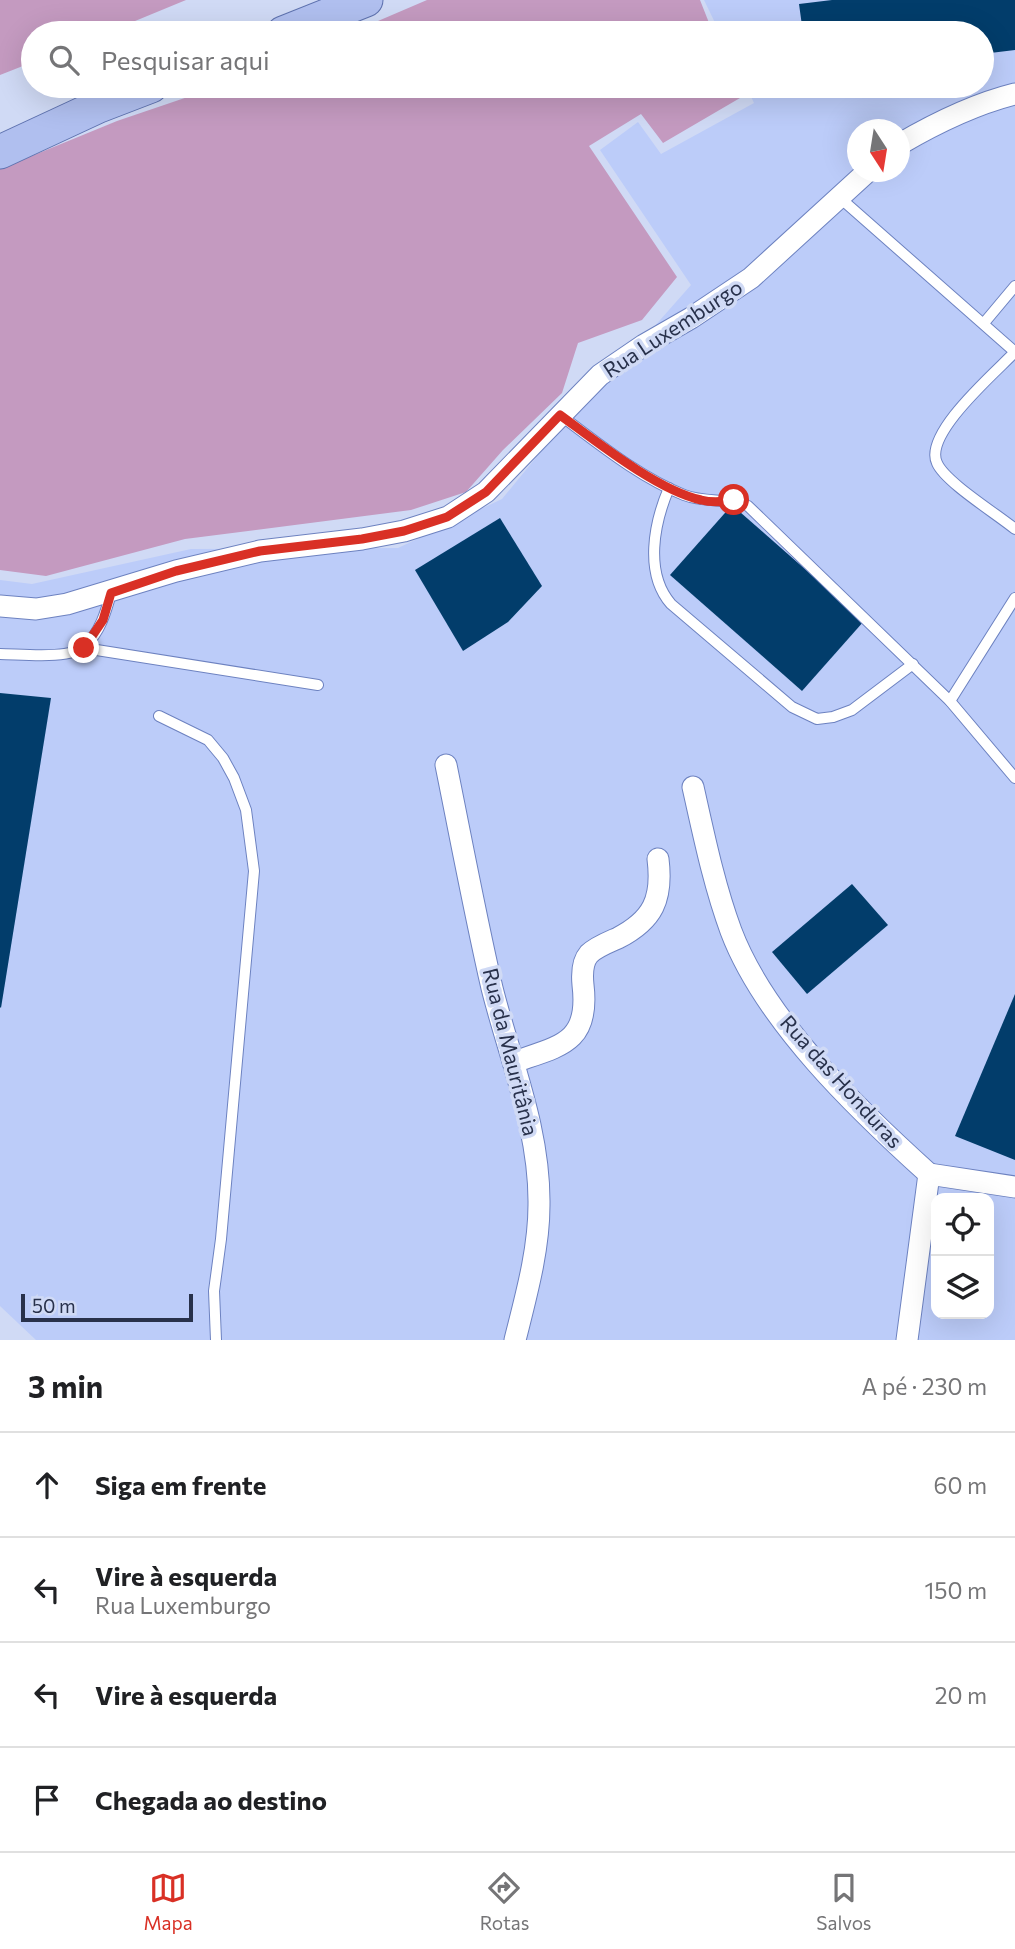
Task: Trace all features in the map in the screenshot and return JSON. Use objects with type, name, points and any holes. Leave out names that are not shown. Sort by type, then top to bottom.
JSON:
[{"type":"main road","points":[[313,21],[366,0]]},
{"type":"main road","points":[[0,152],[120,98]]},
{"type":"street","points":[[910,138],[933,125],[1015,94]]},
{"type":"street","name":"Rua Luxemburgo","points":[[0,606],[36,609],[66,604],[111,593],[176,571],[260,551],[362,539],[404,531],[447,517],[486,492],[600,375],[751,278],[856,182]]},
{"type":"street","name":"Rua da Mauritânia","points":[[446,765],[493,989],[530,1119],[537,1159],[540,1205],[536,1250],[515,1340]]},
{"type":"street","name":"Rua das Honduras","points":[[693,787],[714,878],[732,934],[761,990],[796,1040],[896,1144],[929,1174]]},
{"type":"street","points":[[514,1062],[559,1046],[575,1035],[584,1016],[583,965],[589,954],[636,929],[648,916],[661,880],[659,859]]},
{"type":"street","points":[[907,1340],[929,1174],[1015,1187]]},
{"type":"lane","points":[[839,197],[1015,352],[947,423],[935,454],[937,463],[950,479],[1015,528]]},
{"type":"lane","points":[[984,323],[1015,286]]},
{"type":"lane","points":[[560,415],[610,452],[669,488],[700,500],[734,500],[747,506],[950,701],[1015,778]]},
{"type":"lane","points":[[669,488],[660,509],[654,541],[660,589],[671,604],[792,707],[817,719],[834,717],[852,710],[913,664]]},
{"type":"lane","points":[[84,648],[103,620],[111,593]]},
{"type":"lane","points":[[950,701],[1015,598]]},
{"type":"lane","points":[[0,654],[60,654],[84,648],[318,685]]},
{"type":"lane","points":[[159,716],[208,740],[223,758],[246,810],[254,872],[214,1291],[216,1340]]},
{"type":"shaded area","points":[[0,0],[186,0],[135,21],[21,21],[21,67],[0,75]]},
{"type":"shaded area","points":[[427,0],[700,0],[708,21],[378,21]]},
{"type":"shaded area","points":[[704,0],[1015,0],[1015,1340],[36,1340],[0,1306],[0,580],[32,584],[191,549],[398,548],[502,499],[557,432],[600,388],[691,285],[600,150],[638,122],[661,154],[754,103],[752,98],[994,98],[994,21],[714,21]]},
{"type":"shaded area","points":[[185,98],[740,98],[663,143],[641,114],[589,146],[677,277],[642,320],[578,343],[562,393],[503,450],[466,492],[411,510],[185,539],[46,576],[0,570],[0,169],[117,121]]},
{"type":"building","points":[[832,0],[1015,0],[1015,50],[994,53],[994,21],[801,21],[799,4]]},
{"type":"building","points":[[732,505],[864,621],[802,691],[670,575]]},
{"type":"building","points":[[500,518],[542,586],[508,622],[463,651],[415,570]]},
{"type":"building","points":[[0,693],[51,698],[1,1008],[0,1007]]},
{"type":"building","points":[[852,884],[888,925],[807,994],[772,952]]},
{"type":"building","points":[[1015,994],[1015,1160],[955,1136]]},
{"type":"route","points":[[84,648],[103,620],[111,593],[176,571],[260,551],[362,539],[404,531],[447,517],[486,492],[560,415],[610,452],[669,488],[709,502],[734,500]]}]
